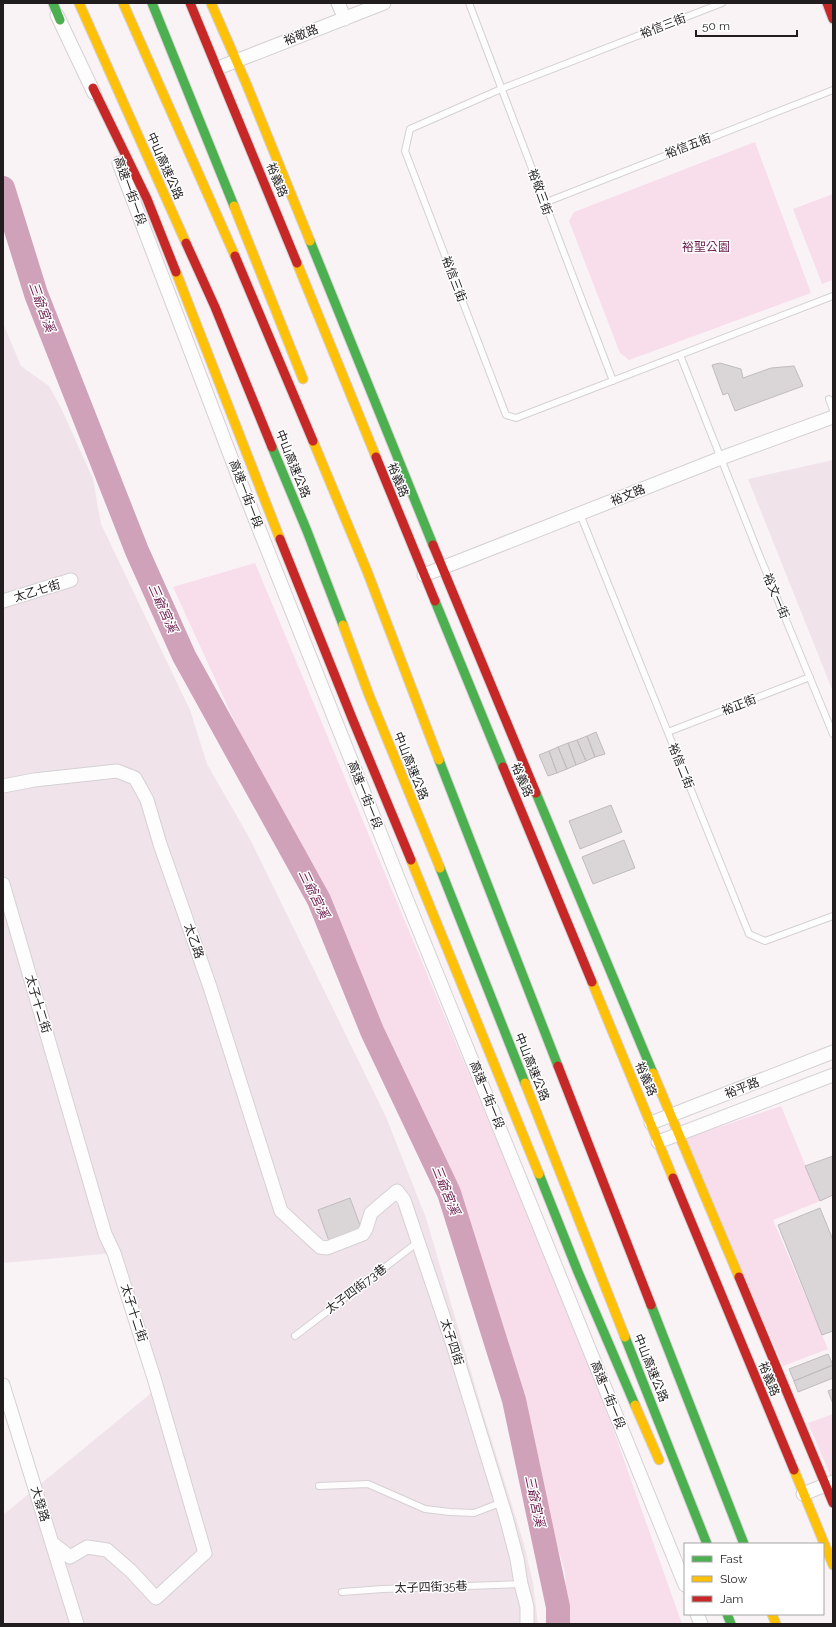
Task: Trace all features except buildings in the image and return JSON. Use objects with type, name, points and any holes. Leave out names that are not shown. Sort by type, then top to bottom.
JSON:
[{"type":"main road","name":"中山高速公路","points":[[78,3],[215,307],[298,509],[369,695],[431,845],[707,1543]]},
{"type":"main road","name":"中山高速公路","points":[[123,3],[248,286],[367,571],[475,854],[744,1543]]},
{"type":"main road","points":[[152,3],[308,391]]},
{"type":"main road","name":"裕義路","points":[[190,3],[218,68],[424,575],[824,1543]]},
{"type":"main road","name":"裕義路","points":[[211,3],[236,60],[442,567],[678,1134],[829,1483],[833,1503]]},
{"type":"main road","points":[[827,3],[833,19]]},
{"type":"main road","points":[[93,68],[147,199],[346,703],[426,894],[575,1265],[662,1468]]},
{"type":"main road","points":[[93,88],[147,199]]},
{"type":"main road","points":[[352,510],[367,571]]},
{"type":"main road","name":"裕義路","points":[[824,1544],[833,1565]]},
{"type":"street","name":"高速一街一段","points":[[52,3],[93,88],[129,191],[240,481],[684,1583]]},
{"type":"street","points":[[338,3],[345,18]]},
{"type":"street","name":"裕敬路","points":[[218,68],[384,3]]},
{"type":"street","name":"裕文路","points":[[424,575],[721,458],[833,417]]},
{"type":"street","name":"太乙七街","points":[[3,601],[71,580]]},
{"type":"street","name":"太乙路","points":[[3,786],[34,780],[117,771],[136,778],[147,800],[160,844],[210,987],[281,1211],[298,1227]]},
{"type":"street","name":"太子十二街","points":[[3,884],[105,1234],[114,1253],[154,1378],[205,1554],[156,1598],[131,1571],[107,1550],[87,1547],[70,1557],[52,1543]]},
{"type":"street","name":"裕平路","points":[[651,1123],[833,1052]]},
{"type":"street","name":"裕平路","points":[[658,1142],[833,1075]]},
{"type":"street","name":"太子四街","points":[[298,1227],[320,1247],[327,1248],[362,1234],[366,1229],[372,1213],[397,1191],[404,1200],[454,1348],[500,1503],[506,1517],[527,1607],[528,1624]]},
{"type":"street","name":"大發路","points":[[3,1385],[77,1624]]},
{"type":"street","points":[[803,1494],[829,1483]]},
{"type":"lane","name":"裕敬三街","points":[[469,3],[613,381]]},
{"type":"lane","name":"裕信三街","points":[[722,3],[501,89],[410,129],[405,151],[506,415],[516,418],[833,296]]},
{"type":"lane","name":"裕信五街","points":[[544,203],[833,90]]},
{"type":"lane","name":"裕文一街","points":[[680,355],[758,552],[833,734]]},
{"type":"lane","points":[[829,399],[833,410]]},
{"type":"lane","name":"裕信二街","points":[[580,514],[749,934],[765,941],[833,916]]},
{"type":"lane","name":"裕正街","points":[[668,732],[810,678]]},
{"type":"lane","name":"太子四街73巷","points":[[295,1336],[418,1242]]},
{"type":"lane","points":[[319,1486],[368,1484],[426,1509],[450,1512],[474,1513],[500,1503]]},
{"type":"lane","name":"太子四街35巷","points":[[342,1592],[390,1588],[521,1584]]},
{"type":"shaded area","points":[[3,323],[21,366],[49,386],[62,410],[93,479],[101,524],[190,710],[207,764],[250,839],[386,1117],[426,1218],[481,1406],[524,1544],[533,1583],[538,1624],[3,1624],[3,1515],[161,1385],[114,1253],[3,1263]]},
{"type":"shaded area","points":[[833,460],[833,692],[748,479]]},
{"type":"green space","name":"裕聖公園","points":[[755,142],[811,293],[629,360],[620,353],[569,221],[574,212]]},
{"type":"green space","points":[[833,194],[833,280],[822,284],[793,209]]},
{"type":"green space","points":[[255,563],[589,1361],[682,1624],[568,1624],[565,1572],[453,1192],[173,587]]},
{"type":"green space","points":[[781,1106],[820,1201],[773,1220],[828,1349],[783,1366],[684,1139]]},
{"type":"green space","points":[[833,1414],[833,1476],[831,1477],[808,1423]]},
{"type":"waterway","name":"三爺宮溪","points":[[3,188],[36,294],[137,551],[184,656],[319,900],[372,1031],[449,1193],[514,1400],[558,1607],[558,1624]]},
{"type":"traffic: fast","points":[[53,3],[60,20]]},
{"type":"traffic: fast","points":[[152,3],[234,206]]},
{"type":"traffic: fast","points":[[310,241],[433,545]]},
{"type":"traffic: fast","points":[[272,447],[307,531],[343,625]]},
{"type":"traffic: fast","points":[[435,601],[503,767]]},
{"type":"traffic: fast","points":[[439,760],[558,1066]]},
{"type":"traffic: fast","points":[[536,793],[653,1073]]},
{"type":"traffic: fast","points":[[440,868],[525,1083]]},
{"type":"traffic: fast","points":[[539,1174],[578,1272],[635,1405]]},
{"type":"traffic: fast","points":[[651,1305],[744,1543]]},
{"type":"traffic: fast","points":[[625,1337],[707,1543]]},
{"type":"traffic: fast","points":[[727,1615],[731,1624]]},
{"type":"traffic: slow","points":[[79,3],[186,243]]},
{"type":"traffic: slow","points":[[123,3],[235,256]]},
{"type":"traffic: slow","points":[[211,3],[246,83],[310,241]]},
{"type":"traffic: slow","points":[[234,206],[303,379]]},
{"type":"traffic: slow","points":[[297,263],[376,457]]},
{"type":"traffic: slow","points":[[176,272],[280,539]]},
{"type":"traffic: slow","points":[[313,441],[367,571],[439,760]]},
{"type":"traffic: slow","points":[[343,625],[369,695],[440,868]]},
{"type":"traffic: slow","points":[[411,860],[539,1174]]},
{"type":"traffic: slow","points":[[592,982],[673,1178]]},
{"type":"traffic: slow","points":[[653,1073],[739,1277]]},
{"type":"traffic: slow","points":[[525,1083],[625,1337]]},
{"type":"traffic: slow","points":[[635,1405],[659,1460]]},
{"type":"traffic: slow","points":[[794,1470],[824,1543]]},
{"type":"traffic: slow","points":[[824,1543],[833,1565]]},
{"type":"traffic: slow","points":[[772,1615],[776,1624]]},
{"type":"traffic: jam","points":[[190,3],[297,263]]},
{"type":"traffic: jam","points":[[827,3],[833,19]]},
{"type":"traffic: jam","points":[[93,88],[147,199],[176,272]]},
{"type":"traffic: jam","points":[[186,243],[215,307],[272,447]]},
{"type":"traffic: jam","points":[[235,256],[313,441]]},
{"type":"traffic: jam","points":[[376,457],[435,601]]},
{"type":"traffic: jam","points":[[280,539],[411,860]]},
{"type":"traffic: jam","points":[[433,545],[536,793]]},
{"type":"traffic: jam","points":[[503,767],[592,982]]},
{"type":"traffic: jam","points":[[558,1066],[651,1305]]},
{"type":"traffic: jam","points":[[673,1178],[794,1470]]},
{"type":"traffic: jam","points":[[739,1277],[833,1503]]}]
